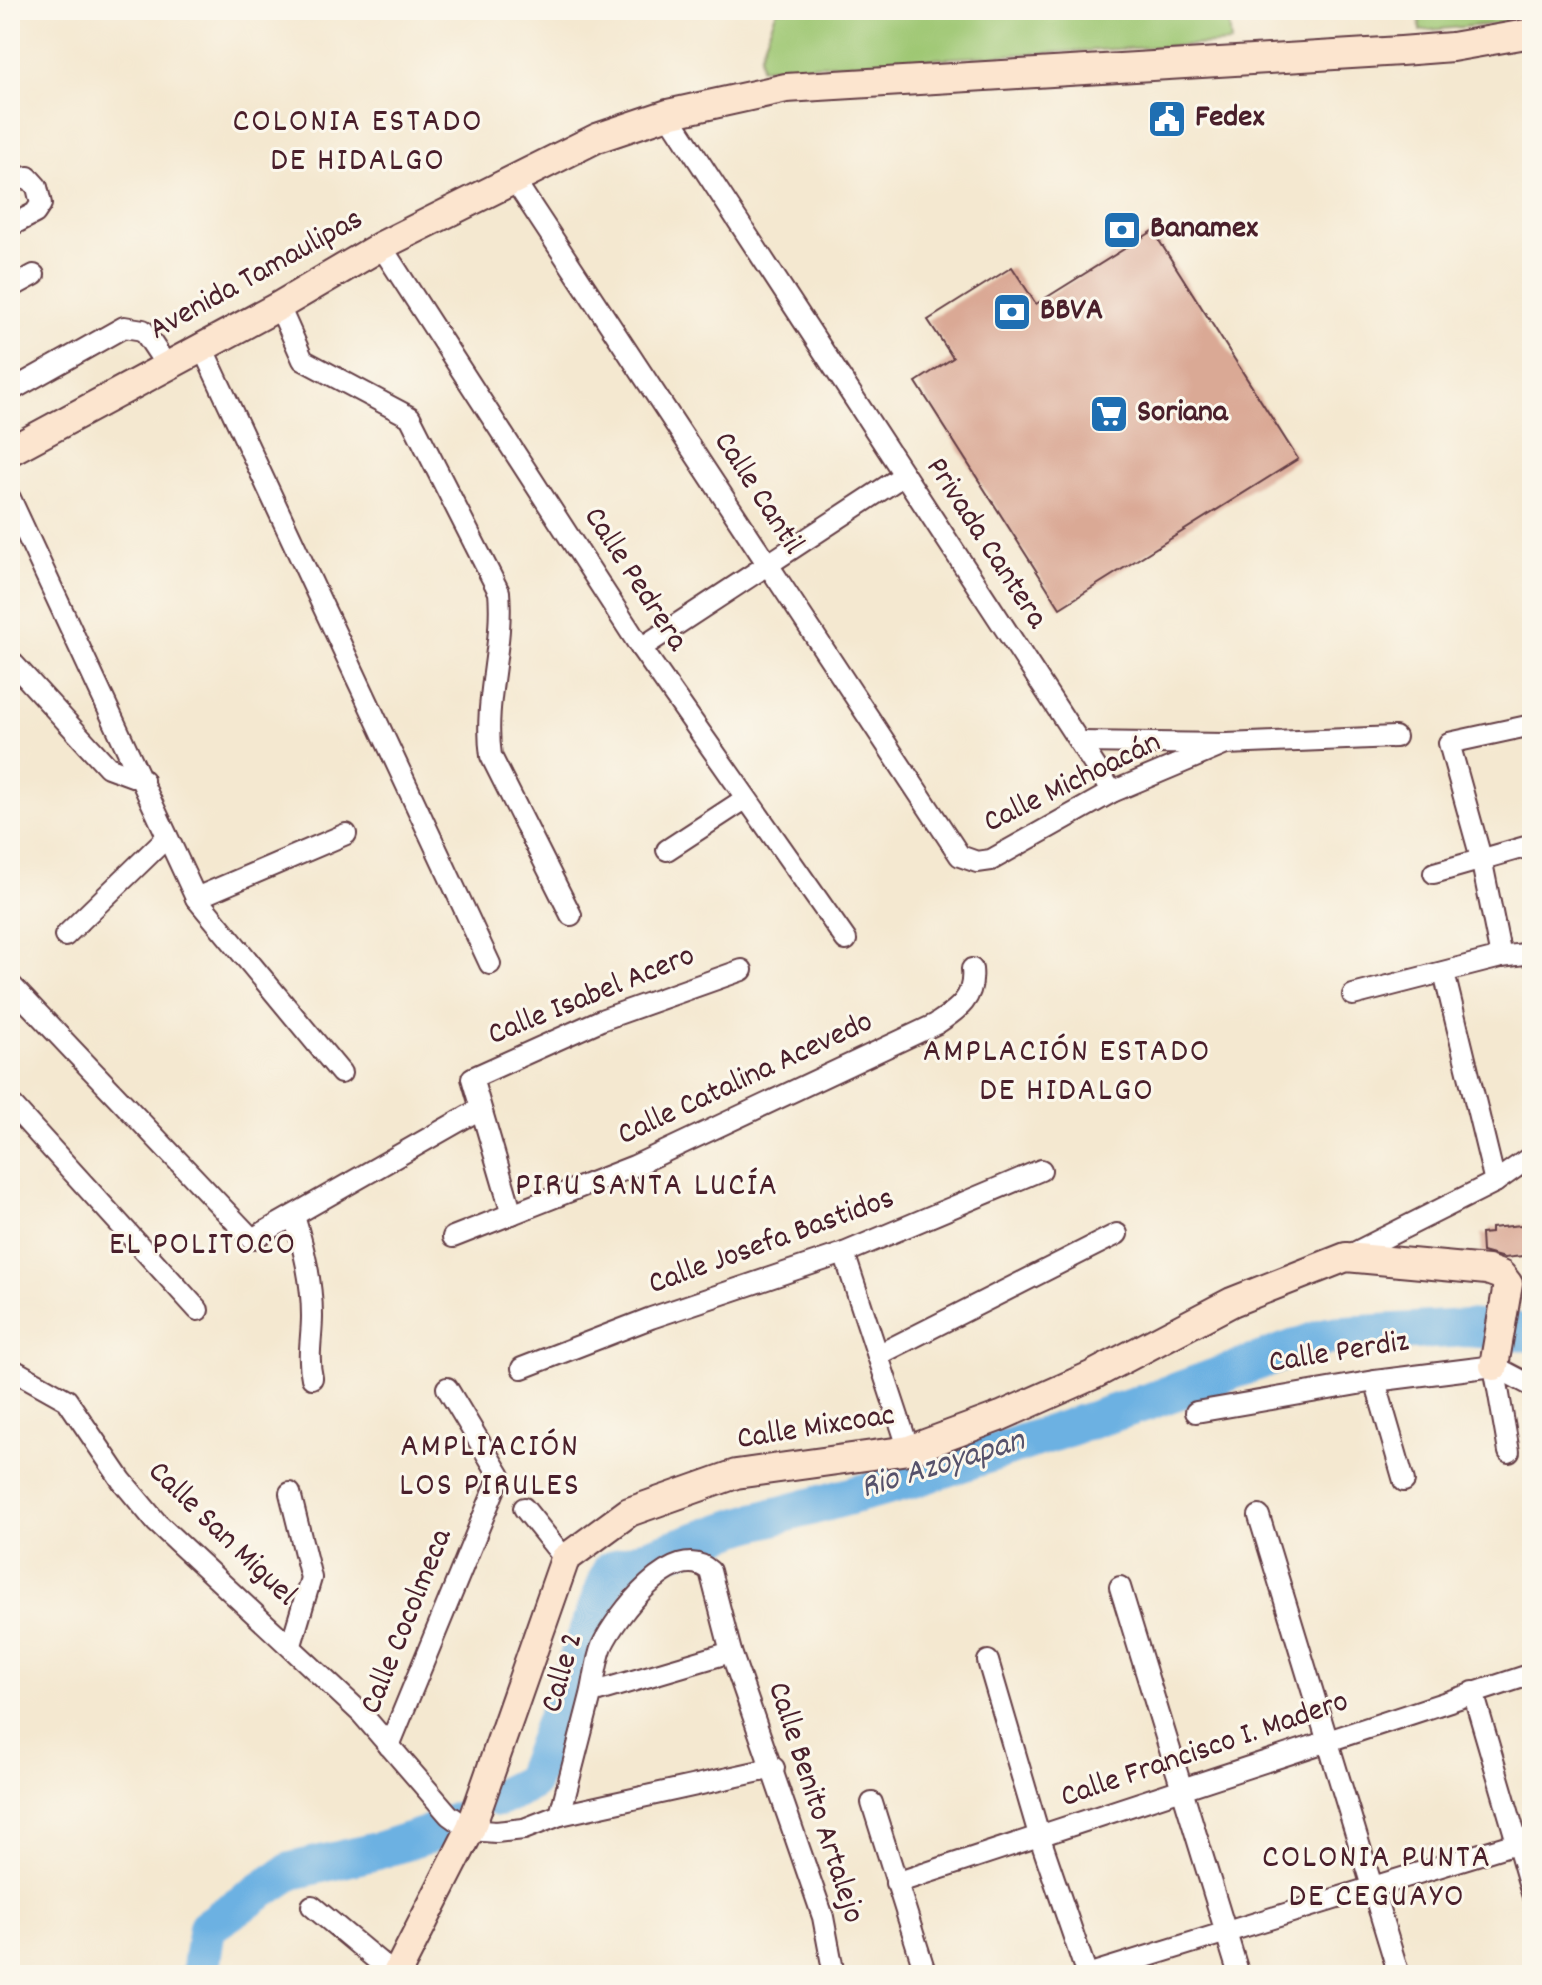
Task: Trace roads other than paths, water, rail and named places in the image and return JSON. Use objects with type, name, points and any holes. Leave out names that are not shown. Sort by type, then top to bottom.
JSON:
[{"type":"street","name":"Avenida Tamaulipas","points":[[10,451],[279,306],[381,246],[513,178],[597,138],[668,114],[786,88],[1427,49],[1532,33]]},
{"type":"street","name":"Privada Cantera","points":[[668,114],[1112,792]]},
{"type":"street","points":[[10,181],[28,177],[37,187],[41,204],[35,213],[10,226]]},
{"type":"street","name":"Calle Cantil","points":[[513,178],[950,843]]},
{"type":"street","name":"Calle Pedrera","points":[[381,246],[641,648],[846,940]]},
{"type":"street","points":[[10,288],[34,275]]},
{"type":"street","points":[[279,306],[303,360],[410,417],[499,592],[502,622],[487,729],[491,756],[571,915]]},
{"type":"street","points":[[10,391],[124,327],[143,330],[167,366]]},
{"type":"street","points":[[202,347],[490,964]]},
{"type":"street","points":[[641,648],[904,475]]},
{"type":"street","points":[[10,498],[196,898],[341,1073]]},
{"type":"street","points":[[10,660],[108,767],[143,780]]},
{"type":"street","points":[[1501,957],[1481,858],[1449,743],[1532,725]]},
{"type":"street","points":[[1080,742],[1226,744],[1395,737]]},
{"type":"street","name":"Calle Michoacán","points":[[950,843],[960,856],[977,862],[991,860],[1112,792],[1226,744]]},
{"type":"street","points":[[667,850],[745,799]]},
{"type":"street","points":[[196,898],[346,834]]},
{"type":"street","points":[[65,936],[167,837]]},
{"type":"street","points":[[1434,873],[1532,845]]},
{"type":"street","points":[[1353,995],[1501,957],[1532,953]]},
{"type":"street","name":"Calle Catalina Acevedo","points":[[453,1237],[634,1166],[936,1024],[966,1002],[974,987],[972,969]]},
{"type":"street","name":"Calle Isabel Acero","points":[[480,1109],[472,1078],[601,1020],[742,970]]},
{"type":"street","points":[[1444,973],[1495,1182]]},
{"type":"street","points":[[10,984],[252,1239],[480,1109],[512,1214]]},
{"type":"street","points":[[10,1103],[198,1310]]},
{"type":"street","points":[[1346,1257],[1495,1182],[1532,1156]]},
{"type":"street","name":"Calle Josefa Bastidos","points":[[522,1368],[651,1318],[844,1253],[1041,1170]]},
{"type":"street","points":[[294,1216],[308,1264],[312,1316],[308,1361],[312,1378]]},
{"type":"street","points":[[878,1355],[1117,1234]]},
{"type":"street","points":[[844,1253],[909,1450]]},
{"type":"street","points":[[1346,1257],[1487,1270],[1501,1275],[1508,1284],[1508,1296],[1494,1366],[1509,1452]]},
{"type":"street","name":"Calle Mixcoac","points":[[565,1559],[629,1512],[736,1474],[909,1450],[1001,1416],[1093,1375],[1232,1302],[1346,1257]]},
{"type":"street","points":[[1494,1366],[1532,1386]]},
{"type":"street","name":"Calle Perdiz","points":[[1196,1412],[1375,1381],[1494,1366]]},
{"type":"street","name":"Calle San Miguel","points":[[10,1368],[67,1400],[122,1481],[157,1523],[291,1645],[389,1746],[449,1815],[470,1830]]},
{"type":"street","points":[[1375,1381],[1404,1481]]},
{"type":"street","name":"Calle Cocolmeca","points":[[389,1746],[500,1476],[447,1388]]},
{"type":"street","name":"Calle San Miguel","points":[[290,1493],[311,1578],[291,1645]]},
{"type":"street","points":[[312,1906],[396,1975],[470,1830],[565,1559],[524,1508]]},
{"type":"street","points":[[1259,1516],[1399,1975]]},
{"type":"street","name":"Calle 2","points":[[560,1815],[601,1648],[616,1621],[668,1568],[686,1561],[702,1563],[710,1571]]},
{"type":"street","name":"Calle Benito Artalejo","points":[[710,1571],[731,1652],[774,1768],[823,1917],[834,1975]]},
{"type":"street","points":[[1120,1587],[1239,1975]]},
{"type":"street","name":"Calle Benito Artalejo","points":[[592,1693],[731,1652]]},
{"type":"street","points":[[988,1661],[1040,1838],[1087,1975],[1226,1935],[1516,1843]]},
{"type":"street","name":"Calle Francisco I. Madero","points":[[896,1883],[1532,1674]]},
{"type":"street","points":[[1473,1692],[1532,1893]]},
{"type":"street","points":[[470,1830],[524,1829],[560,1815],[774,1768]]},
{"type":"street","points":[[872,1803],[926,1975]]},
{"type":"waterway","name":"Rio Azoyapan","points":[[499,1798],[531,1782],[611,1570],[743,1525],[910,1480],[1147,1402],[1328,1336],[1466,1328],[1532,1333]]},
{"type":"waterway","name":"Rio Azoyapan","points":[[200,1975],[207,1927],[291,1871],[377,1851],[427,1835],[455,1821]]},
{"type":"place","name":"Fedex","points":[[1167,119]]},
{"type":"place","name":"Banamex","points":[[1122,230]]},
{"type":"place","name":"BBVA","points":[[1012,312]]},
{"type":"place","name":"Soriana","points":[[1109,414]]},
{"type":"district","name":"COLONIA ESTADO DE HIDALGO","points":[[358,142]]},
{"type":"district","name":"AMPLACIÓN ESTADO DE HIDALGO","points":[[1067,1072]]},
{"type":"district","name":"PIRU SANTA LUCÍA","points":[[647,1187]]},
{"type":"district","name":"EL POLITOCO","points":[[203,1246]]},
{"type":"district","name":"AMPLIACIÓN LOS PIRULES","points":[[490,1468]]},
{"type":"district","name":"COLONIA PUNTA DE CEGUAYO","points":[[1377,1878]]}]
